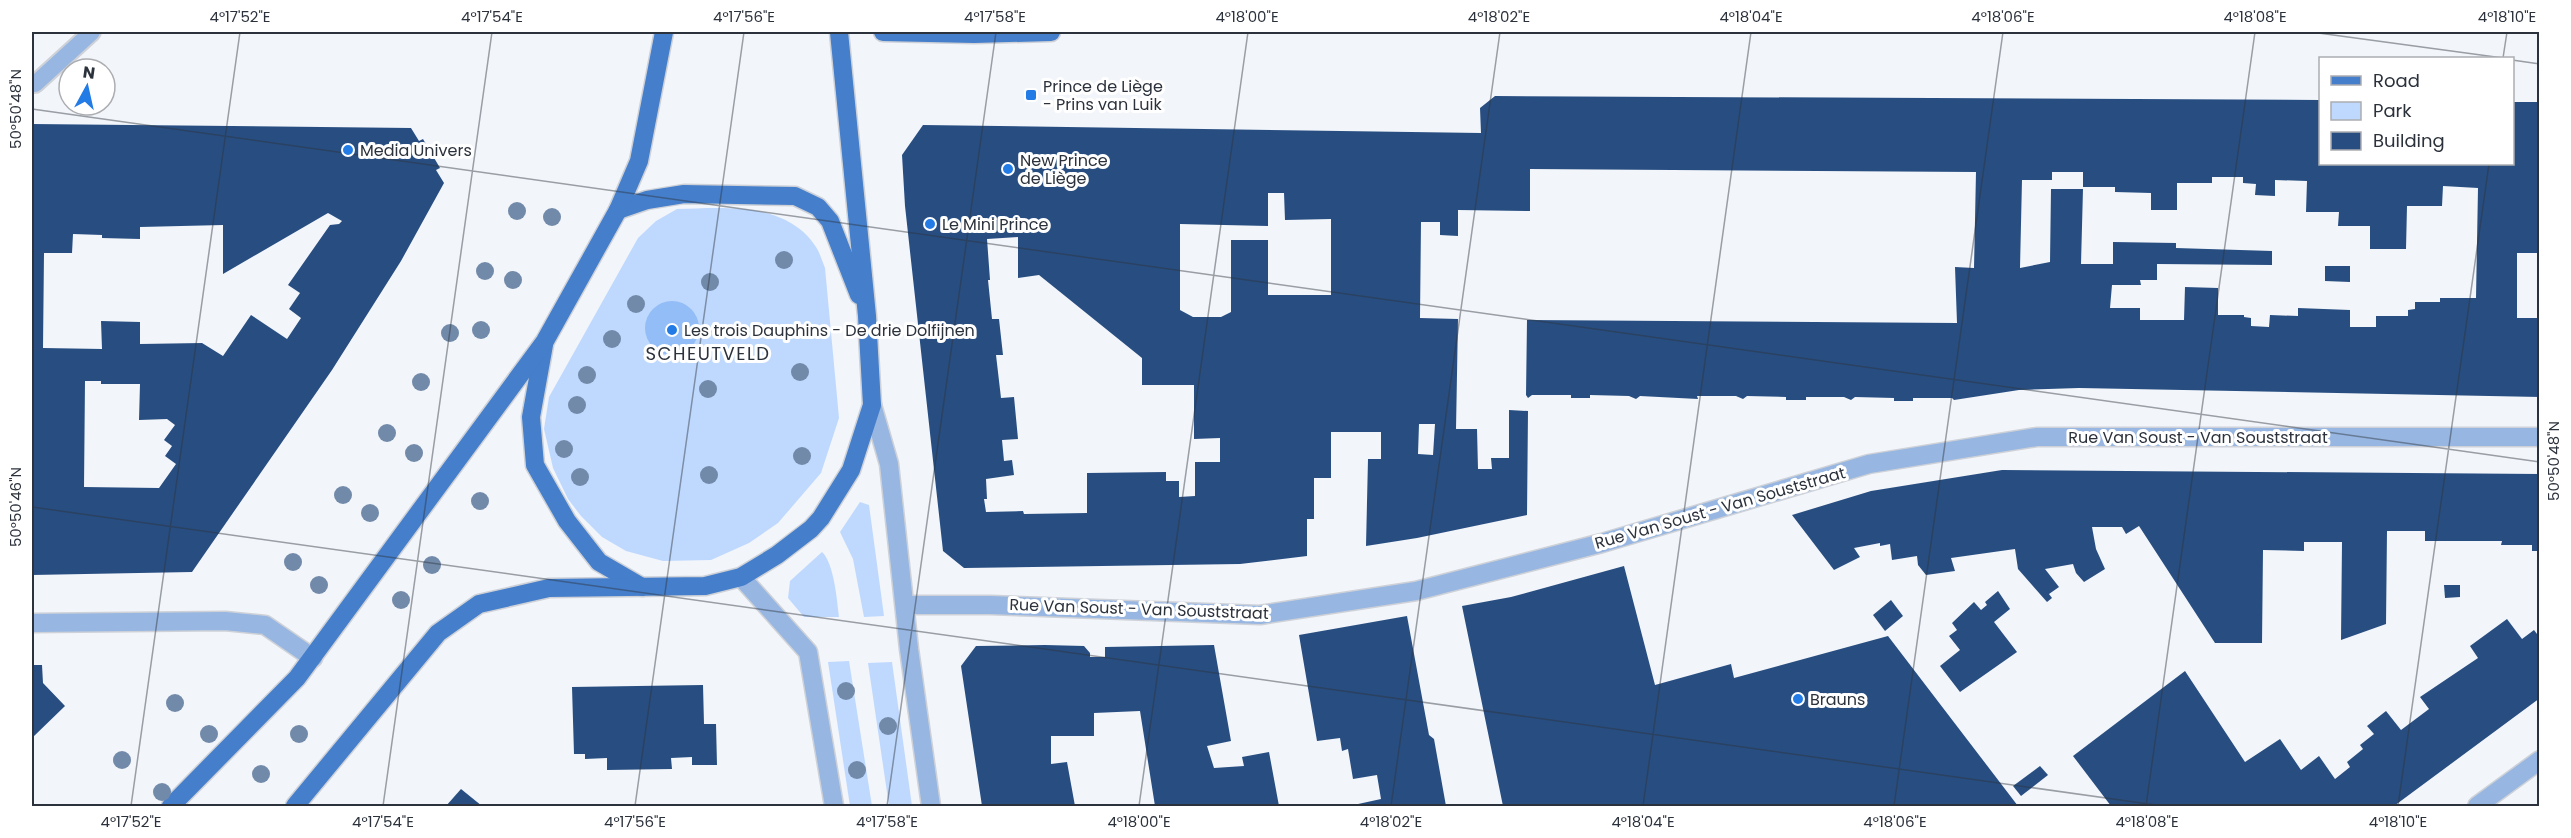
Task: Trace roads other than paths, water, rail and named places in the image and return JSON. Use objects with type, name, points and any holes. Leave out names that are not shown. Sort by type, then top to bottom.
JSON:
[{"type":"main road","points":[[171,807],[297,678],[545,341],[618,210],[639,160],[664,32]]},
{"type":"main road","points":[[294,807],[438,633],[479,604],[549,588],[705,586],[741,577],[777,555],[811,529],[820,518],[851,470],[872,405],[867,316],[839,32]]},
{"type":"main road","points":[[883,32],[974,34],[1051,32]]},
{"type":"main road","points":[[618,210],[647,200],[684,194],[795,196],[818,207],[830,221],[867,316]]},
{"type":"main road","points":[[545,341],[531,417],[535,465],[567,521],[600,562],[643,588]]},
{"type":"street","points":[[872,405],[889,464],[909,649],[931,807]]},
{"type":"street","name":"Rue Van Soust - Van Souststraat","points":[[905,605],[990,604],[1260,615],[1416,591],[1602,543],[1869,464],[2037,437],[2540,437]]},
{"type":"street","points":[[741,577],[808,652],[834,807]]},
{"type":"street","points":[[32,623],[225,621],[265,625],[313,658]]},
{"type":"street","points":[[2477,807],[2540,760]]},
{"type":"lane","points":[[32,84],[35,84],[92,32]]},
{"type":"place","name":"Prince de Liège - Prins van Luik","points":[[1031,95]]},
{"type":"place","name":"Media Univers","points":[[348,150]]},
{"type":"place","name":"New Prince de Liège","points":[[1008,169]]},
{"type":"place","name":"Le Mini Prince","points":[[930,224]]},
{"type":"place","name":"Les trois Dauphins - De drie Dolfijnen","points":[[672,330]]},
{"type":"place","name":"Brauns","points":[[1798,699]]},
{"type":"district","name":"SCHEUTVELD","points":[[708,353]]}]
